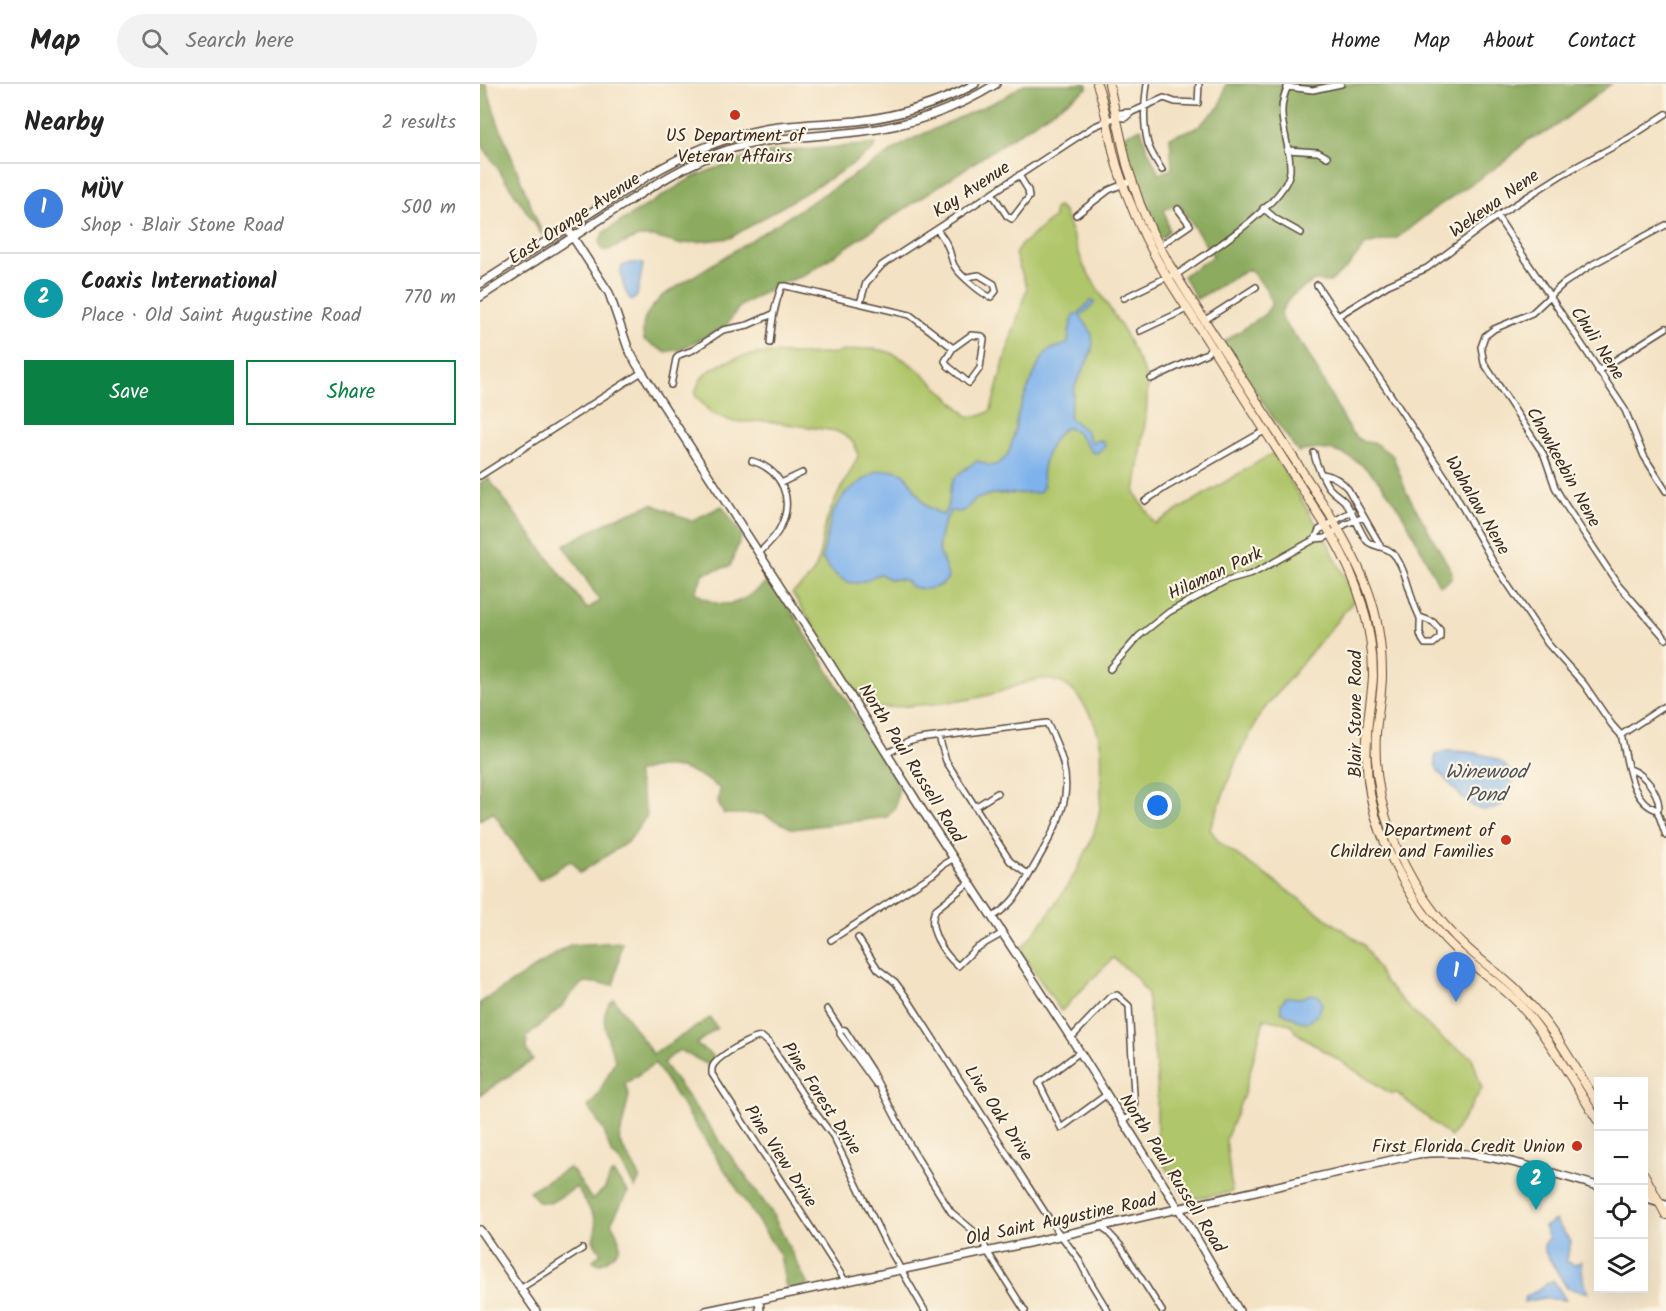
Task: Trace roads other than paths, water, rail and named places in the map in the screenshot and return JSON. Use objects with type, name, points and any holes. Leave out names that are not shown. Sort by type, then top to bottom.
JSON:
[{"type":"main road","name":"Blair Stone Road","points":[[1097,84],[1144,237],[1210,349],[1217,354],[1336,525],[1368,585],[1378,629],[1382,676],[1373,779],[1398,852],[1440,919],[1468,949],[1542,1019],[1594,1096]]},
{"type":"main road","name":"Blair Stone Road","points":[[1109,84],[1127,182],[1159,246],[1346,558],[1358,584],[1367,620],[1373,677],[1366,739],[1378,823],[1390,856],[1433,925],[1456,950],[1515,994],[1594,1113]]},
{"type":"main road","points":[[1373,677],[1382,676]]},
{"type":"main road","points":[[1390,856],[1398,852]]},
{"type":"main road","points":[[1433,925],[1440,919]]},
{"type":"main road","points":[[1565,1070],[1573,1065]]},
{"type":"main road","points":[[1648,1180],[1662,1203],[1666,1215]]},
{"type":"main road","points":[[1648,1191],[1662,1203]]},
{"type":"street","name":"East Orange Avenue","points":[[480,284],[646,177],[690,153],[737,136],[781,127],[889,116],[922,107],[975,84]]},
{"type":"street","name":"East Orange Avenue","points":[[480,297],[688,166],[728,150],[783,138],[866,130],[900,124],[956,105],[996,84]]},
{"type":"street","points":[[1147,84],[1145,106],[1149,146],[1162,170]]},
{"type":"street","name":"Kay Avenue","points":[[860,303],[866,283],[876,271],[1093,127],[1120,113],[1132,112],[1164,98],[1175,102],[1198,103],[1199,84]]},
{"type":"street","points":[[1124,298],[1167,277],[1176,275],[1233,235],[1287,182],[1290,169],[1281,110],[1288,86],[1313,90],[1341,84]]},
{"type":"street","name":"Wekewa Nene","points":[[1338,316],[1388,285],[1434,264],[1497,216],[1563,174],[1629,138],[1666,114]]},
{"type":"street","points":[[781,127],[783,138]]},
{"type":"street","points":[[1287,150],[1318,152],[1327,157]]},
{"type":"street","points":[[992,193],[1007,216],[1012,219],[1029,197],[1028,190],[1019,175]]},
{"type":"street","points":[[1076,215],[1109,190],[1127,182]]},
{"type":"street","points":[[1263,208],[1276,219],[1301,233]]},
{"type":"street","points":[[1159,246],[1190,225],[1178,209]]},
{"type":"street","name":"Chuli Nene","points":[[1497,216],[1630,420],[1644,456],[1666,491]]},
{"type":"street","points":[[1549,296],[1601,259],[1666,225]]},
{"type":"street","name":"North Paul Russell Road","points":[[567,228],[609,293],[628,348],[642,372],[1080,1052],[1179,1209],[1239,1311]]},
{"type":"street","points":[[937,229],[960,274],[984,296],[991,297],[996,291],[994,284],[980,275],[967,278]]},
{"type":"street","name":"Wahalaw Nene","points":[[1317,285],[1446,478],[1492,560],[1548,644],[1584,684],[1621,735]]},
{"type":"street","points":[[770,343],[773,314],[782,286],[910,315],[953,348]]},
{"type":"street","points":[[1205,320],[1256,287]]},
{"type":"street","name":"Chowkeebin Nene","points":[[1549,296],[1532,313],[1499,326],[1485,336],[1480,347],[1484,363],[1544,455],[1555,487],[1566,506],[1617,583],[1666,639]]},
{"type":"street","points":[[1140,331],[1187,309]]},
{"type":"street","points":[[671,385],[676,359],[679,355],[693,350],[723,330],[748,325],[773,314]]},
{"type":"street","points":[[1598,371],[1666,328]]},
{"type":"street","points":[[971,335],[982,336],[984,339],[980,368],[969,383],[945,361],[953,348],[971,335]]},
{"type":"street","points":[[1151,379],[1210,349]]},
{"type":"street","points":[[480,476],[642,372]]},
{"type":"street","points":[[1145,501],[1269,428]]},
{"type":"street","points":[[1314,453],[1315,462],[1326,484],[1332,492],[1344,500],[1365,539],[1369,544],[1380,545]]},
{"type":"street","points":[[752,461],[768,468],[781,483],[786,501],[782,523],[775,537],[759,553]]},
{"type":"street","points":[[781,483],[802,473]]},
{"type":"street","points":[[1323,474],[1343,482],[1380,545],[1393,554],[1401,566],[1420,617],[1418,630],[1421,639],[1425,644],[1433,644],[1440,638],[1440,630],[1432,622],[1420,617]]},
{"type":"street","points":[[1336,525],[1358,506]]},
{"type":"street","points":[[1336,525],[1364,517]]},
{"type":"street","name":"Hilaman Park","points":[[1110,669],[1139,636],[1177,606],[1227,581],[1252,574],[1315,539],[1325,538],[1328,530],[1336,525]]},
{"type":"street","points":[[1657,810],[1647,806],[1632,784],[1621,735],[1666,705]]},
{"type":"street","points":[[888,753],[908,742],[1047,723],[1064,762],[1065,796],[1058,824],[1013,902],[993,917]]},
{"type":"street","points":[[939,737],[943,754],[1010,861],[1029,875]]},
{"type":"street","points":[[1630,769],[1642,775],[1659,802],[1657,810],[1666,836]]},
{"type":"street","points":[[975,807],[997,793]]},
{"type":"street","points":[[831,940],[954,858]]},
{"type":"street","points":[[970,882],[936,909],[932,915],[933,930],[945,951],[958,966],[975,949],[1003,933]]},
{"type":"street","name":"Live Oak Drive","points":[[858,938],[878,969],[895,982],[907,998],[1061,1235],[1078,1257],[1108,1311]]},
{"type":"street","points":[[1071,1038],[1110,997],[1118,995],[1130,1006],[1135,1112],[1123,1122]]},
{"type":"street","points":[[827,1009],[840,1029],[845,1030],[871,1070],[912,1149],[951,1212],[976,1233],[1024,1311]]},
{"type":"street","name":"Pine Forest Drive","points":[[734,1050],[755,1038],[762,1037],[770,1044],[808,1103],[833,1136],[901,1270]]},
{"type":"street","name":"Pine View Drive","points":[[734,1050],[714,1064],[711,1069],[713,1078],[846,1282]]},
{"type":"street","points":[[1080,1052],[1039,1083],[1061,1128],[1106,1095]]},
{"type":"street","name":"Old Saint Augustine Road","points":[[706,1311],[1179,1209],[1400,1157],[1432,1152],[1473,1154],[1595,1185]]},
{"type":"street","points":[[1102,1226],[1120,1245],[1162,1311]]},
{"type":"street","points":[[480,1230],[536,1311]]},
{"type":"street","points":[[520,1289],[582,1249]]},
{"type":"street","points":[[901,1270],[925,1311]]},
{"type":"street","points":[[759,1300],[760,1311]]},
{"type":"water","points":[[630,263],[643,265],[637,296],[632,301],[625,290],[621,274],[622,266]]},
{"type":"water","points":[[1090,301],[1095,302],[1080,316],[1092,334],[1092,350],[1075,388],[1069,417],[1086,431],[1091,442],[1099,440],[1104,442],[1105,446],[1097,453],[1092,452],[1076,432],[1067,427],[1056,437],[1047,454],[1043,471],[1044,486],[1039,493],[992,494],[974,500],[967,509],[960,512],[951,511],[943,525],[939,543],[948,578],[941,585],[920,589],[910,586],[903,579],[889,579],[880,574],[851,583],[836,575],[822,558],[832,514],[846,492],[877,471],[894,470],[904,473],[926,506],[943,515],[948,506],[952,483],[959,474],[977,461],[995,465],[1006,456],[1010,449],[1019,411],[1040,363],[1049,350],[1068,343],[1074,314],[1078,314]]},
{"type":"water","name":"Winewood Pond","points":[[1446,751],[1484,755],[1506,766],[1511,775],[1512,784],[1505,801],[1489,810],[1479,809],[1467,802],[1436,767],[1436,754]]},
{"type":"water","points":[[1312,994],[1319,996],[1322,1003],[1319,1013],[1309,1022],[1299,1021],[1281,1011],[1281,1004],[1286,997],[1300,998]]},
{"type":"water","points":[[1555,1220],[1571,1242],[1566,1261],[1575,1265],[1581,1261],[1584,1284],[1589,1293],[1567,1288],[1544,1250],[1544,1245],[1549,1238],[1544,1227]]},
{"type":"water","points":[[1553,1280],[1566,1300],[1543,1298],[1524,1302],[1525,1298]]},
{"type":"place","name":"US Department of Veteran Affairs","points":[[735,115]]},
{"type":"place","name":"Department of Children and Families","points":[[1506,840]]},
{"type":"place","name":"MÜV","points":[[1456,1002]]},
{"type":"place","name":"First Florida Credit Union","points":[[1577,1146]]},
{"type":"place","name":"Coaxis International","points":[[1536,1210]]}]
